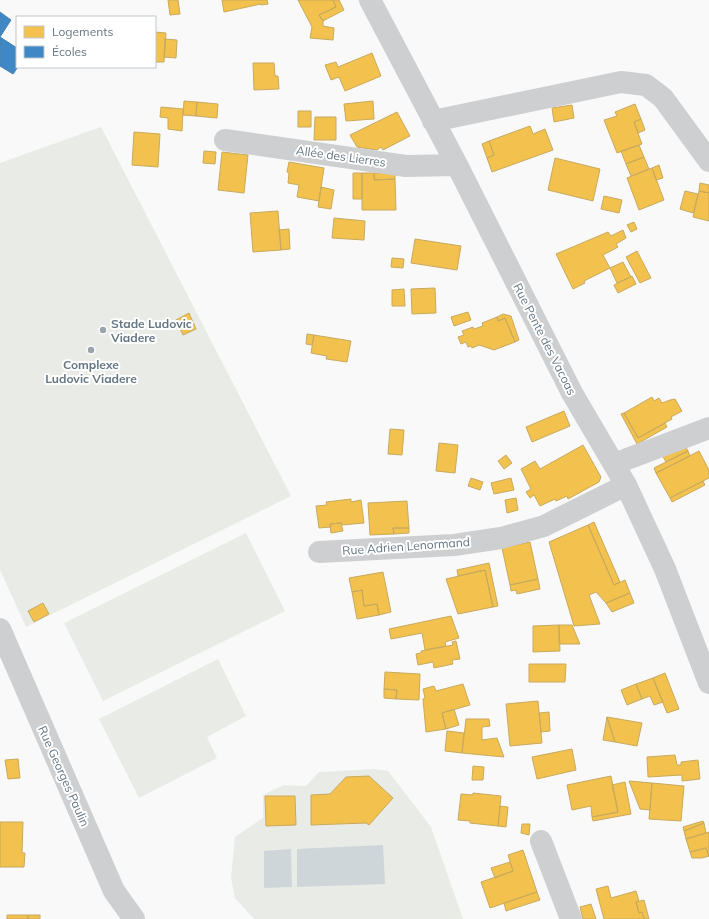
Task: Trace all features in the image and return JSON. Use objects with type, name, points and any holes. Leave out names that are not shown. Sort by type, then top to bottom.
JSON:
[{"type":"street","name":"Rue Pente des Vacoas","points":[[370,0],[457,165],[572,393],[626,485],[665,569],[709,683]]},
{"type":"street","points":[[433,120],[622,82],[646,85],[663,98],[709,161]]},
{"type":"street","name":"Allée des Lierres","points":[[225,140],[406,166],[457,165]]},
{"type":"street","points":[[614,464],[709,428]]},
{"type":"street","name":"Rue Adrien Lenormand","points":[[319,552],[454,545],[500,538],[544,526],[626,485]]},
{"type":"street","name":"Rue Georges Paulin","points":[[0,629],[114,891],[134,919]]},
{"type":"street","points":[[541,842],[570,919]]},
{"type":"shaded area","name":"Complexe Ludovic Viadere","points":[[101,127],[291,496],[26,627],[0,570],[0,163]]},
{"type":"shaded area","points":[[246,533],[285,611],[103,701],[64,623]]},
{"type":"shaded area","points":[[218,659],[246,716],[207,737],[217,758],[139,798],[99,719]]},
{"type":"shaded area","points":[[374,769],[388,771],[431,827],[463,919],[254,919],[235,898],[231,878],[235,837],[263,818],[263,795],[284,785],[306,786],[319,772]]},
{"type":"shaded area","points":[[383,845],[385,884],[297,887],[297,849]]},
{"type":"shaded area","points":[[291,849],[292,887],[264,888],[264,851]]},
{"type":"building: Logements","points":[[168,0],[178,0],[180,14],[170,15]]},
{"type":"building: Logements","points":[[222,0],[267,0],[268,4],[261,4],[224,12]]},
{"type":"building: Logements","points":[[298,0],[333,0],[336,7],[319,15],[323,21],[323,26],[334,28],[333,40],[310,38],[312,27]]},
{"type":"building: Logements","points":[[333,0],[339,0],[344,10],[323,21],[319,15],[336,7]]},
{"type":"building: Logements","points":[[156,32],[166,33],[164,62],[156,62]]},
{"type":"building: Logements","points":[[165,39],[177,40],[176,58],[164,57]]},
{"type":"building: Logements","points":[[372,53],[381,76],[345,91],[339,77],[331,80],[325,65],[336,62],[338,67]]},
{"type":"building: Logements","points":[[253,63],[274,63],[275,76],[278,76],[279,89],[254,90]]},
{"type":"building: Logements","points":[[184,101],[197,102],[196,116],[183,115]]},
{"type":"building: Logements","points":[[373,101],[374,119],[346,121],[344,104]]},
{"type":"building: Logements","points":[[197,102],[218,104],[217,118],[196,116]]},
{"type":"building: Logements","points":[[635,104],[641,119],[634,122],[642,144],[617,153],[604,120],[617,116],[615,112]]},
{"type":"building: Logements","points":[[572,105],[574,118],[554,122],[552,108]]},
{"type":"building: Logements","points":[[161,107],[183,109],[182,131],[168,129],[168,118],[160,117]]},
{"type":"building: Logements","points":[[298,111],[311,111],[311,127],[298,127]]},
{"type":"building: Logements","points":[[397,112],[410,136],[383,150],[381,147],[377,150],[357,147],[350,135]]},
{"type":"building: Logements","points":[[315,117],[336,117],[336,140],[314,140]]},
{"type":"building: Logements","points":[[641,119],[645,130],[638,133],[634,122]]},
{"type":"building: Logements","points":[[530,126],[533,134],[545,129],[553,150],[492,172],[487,158],[494,155],[489,141]]},
{"type":"building: Logements","points":[[134,132],[160,134],[158,167],[132,165]]},
{"type":"building: Logements","points":[[489,141],[494,155],[487,158],[482,144]]},
{"type":"building: Logements","points":[[639,145],[644,157],[626,164],[621,151]]},
{"type":"building: Logements","points":[[204,151],[216,152],[215,164],[203,163]]},
{"type":"building: Logements","points":[[222,152],[248,155],[244,193],[218,190]]},
{"type":"building: Logements","points":[[644,157],[649,169],[631,176],[626,164]]},
{"type":"building: Logements","points":[[555,158],[600,169],[593,201],[548,190]]},
{"type":"building: Logements","points":[[289,162],[324,168],[319,201],[297,197],[299,185],[288,183],[289,173],[287,172]]},
{"type":"building: Logements","points":[[659,165],[663,178],[656,180],[652,168]]},
{"type":"building: Logements","points":[[652,168],[664,200],[639,210],[627,178]]},
{"type":"building: Logements","points":[[353,173],[362,173],[362,199],[353,199]]},
{"type":"building: Logements","points":[[362,173],[374,173],[374,180],[395,179],[396,210],[362,210]]},
{"type":"building: Logements","points":[[374,173],[395,173],[395,179],[374,180]]},
{"type":"building: Logements","points":[[700,183],[709,185],[709,193],[699,191]]},
{"type":"building: Logements","points":[[321,187],[334,190],[331,209],[318,207]]},
{"type":"building: Logements","points":[[685,191],[698,194],[693,213],[680,209]]},
{"type":"building: Logements","points":[[699,191],[709,193],[709,221],[693,217]]},
{"type":"building: Logements","points":[[604,196],[622,200],[619,213],[601,209]]},
{"type":"building: Logements","points":[[278,211],[281,250],[253,252],[250,213]]},
{"type":"building: Logements","points":[[334,218],[365,221],[364,240],[332,238]]},
{"type":"building: Logements","points":[[634,222],[637,229],[631,232],[627,225]]},
{"type":"building: Logements","points":[[289,229],[290,249],[281,250],[279,230]]},
{"type":"building: Logements","points":[[623,230],[626,238],[616,244],[618,247],[603,255],[610,268],[584,281],[585,283],[573,289],[556,254],[608,232],[611,236]]},
{"type":"building: Logements","points":[[415,239],[461,246],[457,270],[411,263]]},
{"type":"building: Logements","points":[[637,251],[651,278],[640,283],[626,257]]},
{"type":"building: Logements","points":[[392,258],[404,259],[403,268],[391,267]]},
{"type":"building: Logements","points":[[623,262],[631,277],[617,283],[610,268]]},
{"type":"building: Logements","points":[[632,276],[636,284],[618,293],[614,285]]},
{"type":"building: Logements","points":[[435,288],[436,313],[412,314],[411,289]]},
{"type":"building: Logements","points":[[404,289],[405,306],[392,306],[392,290]]},
{"type":"building: Logements","points":[[468,312],[471,320],[454,326],[451,317]]},
{"type":"building: Logements","points":[[189,313],[196,329],[183,335],[176,320]]},
{"type":"building: Logements","points":[[503,314],[511,316],[519,340],[515,342],[505,318],[498,321],[497,317]]},
{"type":"building: Logements","points":[[497,317],[498,321],[505,318],[515,342],[494,350],[479,345],[472,348],[471,346],[468,347],[466,342],[461,344],[458,337],[464,335],[462,331],[473,327],[474,329],[483,326],[482,323]]},
{"type":"building: Logements","points":[[307,334],[314,335],[312,345],[306,344]]},
{"type":"building: Logements","points":[[314,335],[351,341],[347,362],[326,359],[327,356],[311,353]]},
{"type":"building: Logements","points":[[652,397],[654,401],[659,398],[662,403],[675,399],[682,411],[671,417],[672,419],[638,438],[624,413]]},
{"type":"building: Logements","points":[[564,411],[570,426],[532,442],[526,427]]},
{"type":"building: Logements","points":[[624,413],[638,438],[665,423],[667,427],[637,444],[621,414]]},
{"type":"building: Logements","points":[[390,429],[404,430],[402,455],[388,454]]},
{"type":"building: Logements","points":[[683,442],[688,451],[666,462],[660,451]]},
{"type":"building: Logements","points":[[439,443],[458,445],[455,473],[436,471]]},
{"type":"building: Logements","points":[[583,445],[601,477],[599,482],[568,499],[567,496],[556,501],[555,499],[540,506],[534,495],[530,498],[526,492],[531,489],[521,469],[535,461],[540,469]]},
{"type":"building: Logements","points":[[688,451],[690,456],[656,473],[654,468]]},
{"type":"building: Logements","points":[[699,451],[709,470],[709,478],[670,498],[656,473]]},
{"type":"building: Logements","points":[[506,455],[512,463],[504,469],[498,461]]},
{"type":"building: Logements","points":[[471,478],[483,482],[480,490],[468,486]]},
{"type":"building: Logements","points":[[511,478],[514,490],[494,494],[491,483]]},
{"type":"building: Logements","points":[[703,481],[705,485],[672,502],[670,498]]},
{"type":"building: Logements","points":[[516,498],[518,510],[507,513],[505,500]]},
{"type":"building: Logements","points":[[351,499],[351,502],[361,500],[364,523],[342,525],[341,523],[330,524],[331,527],[319,528],[316,506],[327,505],[326,502]]},
{"type":"building: Logements","points":[[407,501],[409,528],[393,528],[394,534],[370,535],[368,503]]},
{"type":"building: Logements","points":[[594,522],[620,582],[614,585],[588,525]]},
{"type":"building: Logements","points":[[341,523],[343,531],[331,533],[330,524]]},
{"type":"building: Logements","points":[[588,525],[614,585],[625,580],[630,593],[606,603],[596,592],[589,595],[600,624],[574,626],[549,542]]},
{"type":"building: Logements","points":[[393,528],[409,528],[409,533],[394,534]]},
{"type":"building: Logements","points":[[530,542],[538,579],[510,585],[502,548]]},
{"type":"building: Logements","points":[[489,563],[498,606],[493,607],[485,570],[458,576],[457,570]]},
{"type":"building: Logements","points":[[485,570],[493,607],[458,614],[446,579]]},
{"type":"building: Logements","points":[[383,572],[391,612],[379,615],[377,604],[364,606],[362,590],[352,592],[349,578]]},
{"type":"building: Logements","points":[[538,579],[540,589],[517,594],[516,590],[511,591],[510,585]]},
{"type":"building: Logements","points":[[362,590],[364,606],[377,604],[379,615],[357,619],[352,592]]},
{"type":"building: Logements","points":[[630,593],[634,603],[612,612],[606,603]]},
{"type":"building: Logements","points":[[43,603],[49,614],[34,622],[28,611]]},
{"type":"building: Logements","points":[[451,616],[459,638],[445,642],[446,646],[425,650],[422,633],[391,639],[389,629]]},
{"type":"building: Logements","points":[[559,625],[572,625],[580,644],[559,644]]},
{"type":"building: Logements","points":[[559,625],[560,651],[533,652],[533,626]]},
{"type":"building: Logements","points":[[456,641],[460,659],[452,660],[453,664],[434,668],[433,662],[418,665],[416,654],[421,653],[421,651],[453,645],[452,642]]},
{"type":"building: Logements","points":[[529,664],[566,664],[565,682],[529,682]]},
{"type":"building: Logements","points":[[385,672],[420,674],[419,700],[396,699],[397,690],[384,689]]},
{"type":"building: Logements","points":[[665,673],[679,709],[667,713],[653,678]]},
{"type":"building: Logements","points":[[653,678],[663,702],[654,705],[650,696],[642,699],[636,684]]},
{"type":"building: Logements","points":[[463,684],[470,705],[442,713],[446,729],[426,732],[423,699],[425,698],[423,689],[434,686],[436,691]]},
{"type":"building: Logements","points":[[636,684],[642,699],[627,705],[621,690]]},
{"type":"building: Logements","points":[[384,689],[397,690],[396,699],[384,698]]},
{"type":"building: Logements","points":[[538,701],[542,743],[510,746],[506,704]]},
{"type":"building: Logements","points":[[454,709],[459,725],[446,729],[442,713]]},
{"type":"building: Logements","points":[[549,712],[550,731],[541,732],[539,713]]},
{"type":"building: Logements","points":[[607,717],[615,742],[603,740]]},
{"type":"building: Logements","points":[[607,717],[642,723],[637,746],[615,742]]},
{"type":"building: Logements","points":[[466,719],[489,719],[490,726],[482,727],[482,740],[497,738],[504,757],[462,753]]},
{"type":"building: Logements","points":[[447,731],[464,733],[462,753],[445,751]]},
{"type":"building: Logements","points":[[572,749],[576,770],[537,779],[532,757]]},
{"type":"building: Logements","points":[[675,755],[677,765],[681,765],[681,762],[698,760],[700,779],[682,781],[682,775],[648,777],[647,757]]},
{"type":"building: Logements","points":[[18,759],[20,778],[8,779],[5,760]]},
{"type":"building: Logements","points":[[473,766],[484,767],[483,780],[472,780]]},
{"type":"building: Logements","points":[[369,776],[393,798],[369,825],[366,823],[311,825],[311,795],[330,794],[346,777]]},
{"type":"building: Logements","points":[[611,776],[618,812],[592,817],[591,806],[572,810],[567,785]]},
{"type":"building: Logements","points":[[629,781],[652,783],[650,810],[640,809]]},
{"type":"building: Logements","points":[[625,782],[631,814],[593,821],[592,817],[618,812],[612,785]]},
{"type":"building: Logements","points":[[652,783],[684,786],[681,821],[649,819]]},
{"type":"building: Logements","points":[[473,793],[501,796],[498,826],[458,820],[461,794],[473,795]]},
{"type":"building: Logements","points":[[265,796],[295,796],[296,825],[266,826]]},
{"type":"building: Logements","points":[[500,806],[508,807],[506,827],[498,826]]},
{"type":"building: Logements","points":[[703,821],[704,823],[684,831],[683,827]]},
{"type":"building: Logements","points":[[0,822],[23,822],[22,853],[25,853],[24,867],[0,867]]},
{"type":"building: Logements","points":[[704,823],[706,833],[686,839],[684,831]]},
{"type":"building: Logements","points":[[522,824],[530,824],[529,835],[521,833]]},
{"type":"building: Logements","points":[[709,832],[709,856],[706,848],[690,852],[686,839]]},
{"type":"building: Logements","points":[[706,848],[709,856],[692,858],[690,852]]},
{"type":"building: Logements","points":[[523,850],[537,892],[490,908],[481,882],[513,871],[508,855]]},
{"type":"building: Logements","points":[[510,862],[513,871],[495,878],[491,868]]},
{"type":"building: Logements","points":[[608,886],[611,898],[636,891],[639,901],[636,902],[639,913],[642,912],[644,919],[604,919],[596,889]]},
{"type":"building: Logements","points":[[537,892],[540,900],[506,911],[504,903]]},
{"type":"building: Logements","points":[[644,900],[649,919],[644,919],[642,912],[639,913],[636,902]]},
{"type":"building: Logements","points":[[591,904],[596,919],[583,919],[580,907]]},
{"type":"building: Logements","points":[[7,915],[28,915],[28,919],[7,919]]},
{"type":"building: Logements","points":[[28,915],[40,915],[40,919],[28,919]]},
{"type":"building: Écoles","points":[[0,12],[11,20],[0,37]]},
{"type":"building: Écoles","points":[[0,37],[16,47],[16,68],[17,68],[13,74],[0,66]]},
{"type":"place","name":"Stade Ludovic Viadere","points":[[103,330]]},
{"type":"place","name":"Complexe Ludovic Viadere","points":[[91,350]]}]
